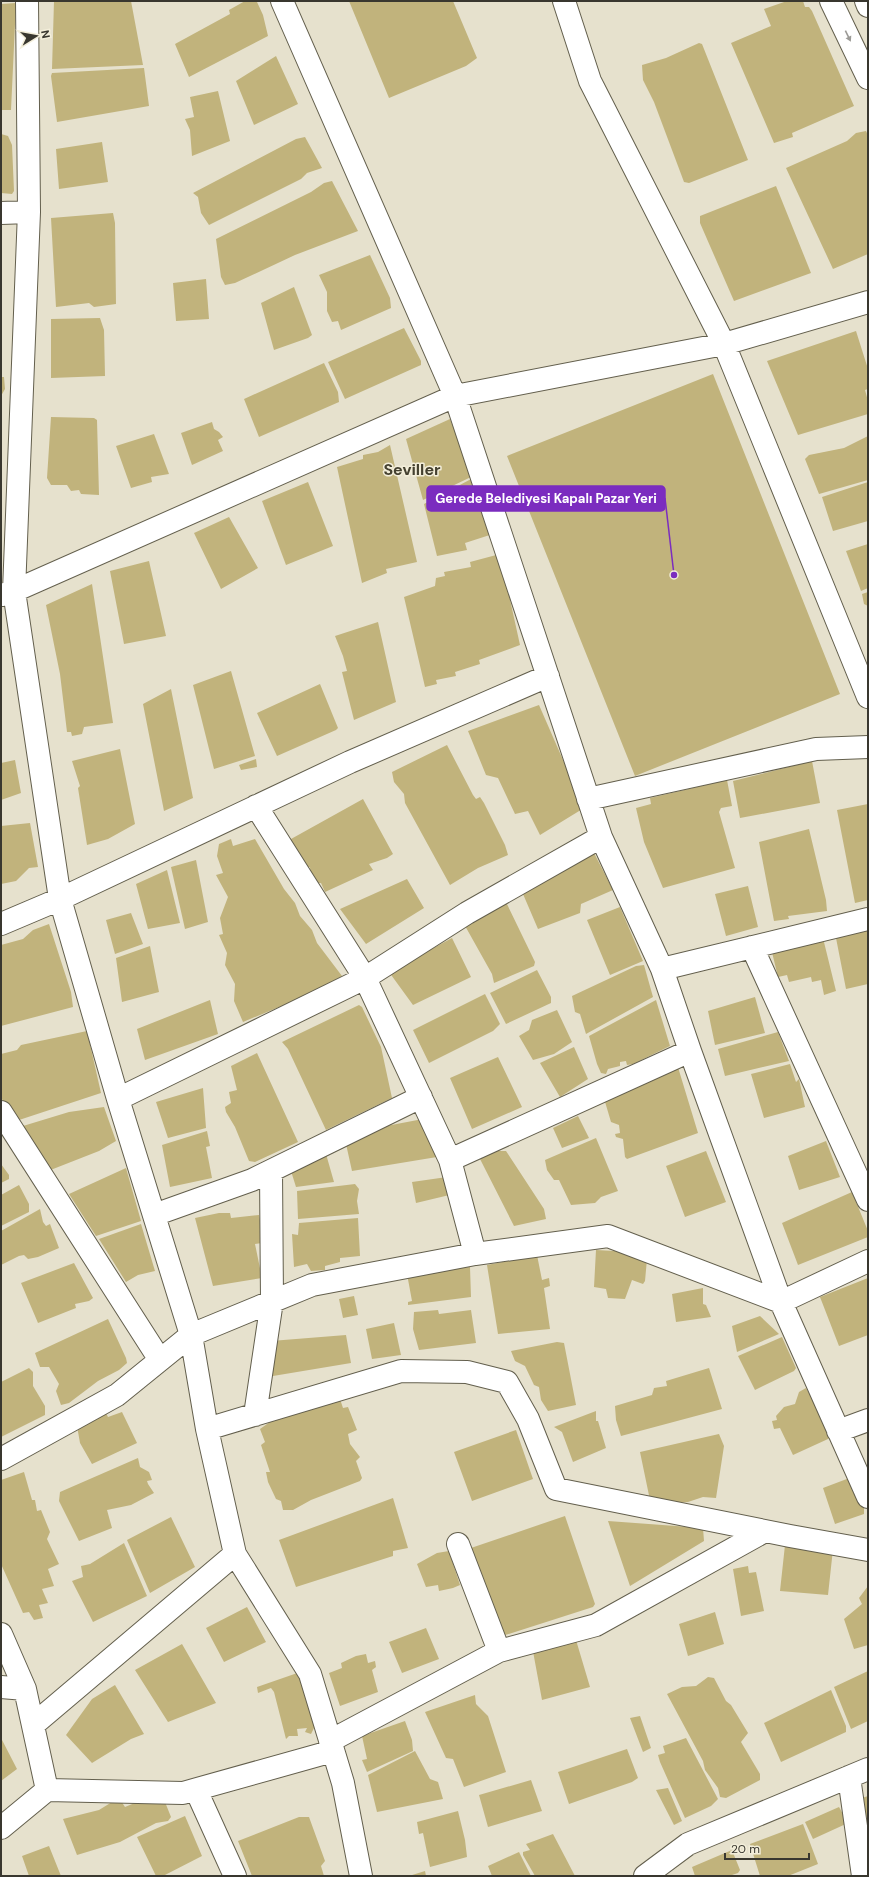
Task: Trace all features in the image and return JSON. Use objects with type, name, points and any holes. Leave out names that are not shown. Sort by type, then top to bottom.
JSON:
[{"type":"street","points":[[27,1],[29,212],[8,593],[60,899],[118,1099],[191,1335],[207,1429],[235,1554],[310,1674],[343,1783],[361,1876]]},
{"type":"street","points":[[282,1],[455,396],[601,837],[662,969],[690,1051],[781,1302],[868,1497]]},
{"type":"street","points":[[564,1],[590,81],[724,344],[868,697]]},
{"type":"street","points":[[831,1],[868,78]]},
{"type":"street","points":[[866,1],[868,6]]},
{"type":"street","points":[[1,213],[29,212]]},
{"type":"street","points":[[8,593],[455,396],[724,344],[868,302]]},
{"type":"street","points":[[1,924],[60,899],[350,762],[548,676]]},
{"type":"street","points":[[588,799],[816,748],[868,746]]},
{"type":"street","points":[[256,806],[365,978],[450,1160],[475,1254]]},
{"type":"street","points":[[118,1099],[365,978],[467,913],[601,837]]},
{"type":"street","points":[[662,969],[868,919]]},
{"type":"street","points":[[752,947],[868,1200]]},
{"type":"street","points":[[450,1160],[690,1051]]},
{"type":"street","points":[[154,1215],[252,1180],[421,1097]]},
{"type":"street","points":[[3,1120],[160,1360]]},
{"type":"street","points":[[255,1415],[272,1301],[271,1171]]},
{"type":"street","points":[[1,1459],[117,1395],[191,1335],[312,1285],[475,1254],[608,1236],[781,1302],[868,1261]]},
{"type":"street","points":[[207,1429],[401,1371],[467,1372],[507,1382],[528,1419],[556,1489],[868,1550]]},
{"type":"street","points":[[838,1432],[868,1420]]},
{"type":"street","points":[[1,1828],[47,1790],[183,1793],[332,1746],[499,1651],[596,1625],[765,1531]]},
{"type":"street","points":[[458,1544],[499,1651]]},
{"type":"street","points":[[33,1725],[235,1554]]},
{"type":"street","points":[[1,1634],[25,1689],[47,1790]]},
{"type":"street","points":[[1,1687],[25,1689]]},
{"type":"street","points":[[645,1876],[688,1844],[859,1773],[863,1876]]},
{"type":"street","points":[[196,1790],[235,1876]]},
{"type":"building","points":[[54,1],[131,1],[143,65],[52,69]]},
{"type":"building","points":[[245,1],[257,2],[263,15],[268,36],[189,77],[175,44],[230,14],[229,10]]},
{"type":"building","points":[[349,1],[453,1],[477,58],[466,66],[389,98]]},
{"type":"building","points":[[787,1],[803,1],[805,7],[809,7],[812,11],[854,106],[792,133],[793,137],[774,143],[731,43],[771,26],[764,9]]},
{"type":"building","points":[[16,3],[11,110],[1,110],[1,4]]},
{"type":"building","points":[[699,43],[702,44],[748,160],[689,183],[684,182],[654,102],[643,80],[642,65],[666,58]]},
{"type":"building","points":[[276,56],[298,104],[254,125],[236,81]]},
{"type":"building","points":[[144,68],[149,106],[57,122],[51,76],[52,73]]},
{"type":"building","points":[[218,91],[230,141],[192,156],[190,130],[185,119],[194,117],[190,97]]},
{"type":"building","points":[[866,131],[868,135],[868,254],[833,269],[786,168],[847,141],[856,133]]},
{"type":"building","points":[[1,134],[8,136],[12,145],[14,191],[12,194],[1,193]]},
{"type":"building","points":[[305,137],[322,168],[307,173],[301,179],[209,225],[201,213],[198,197],[193,193],[296,139]]},
{"type":"building","points":[[102,142],[108,182],[59,189],[56,149]]},
{"type":"building","points":[[332,181],[358,231],[295,255],[235,283],[225,285],[221,277],[216,239],[311,192],[324,183]]},
{"type":"building","points":[[776,186],[811,273],[734,301],[700,223],[700,216]]},
{"type":"building","points":[[113,213],[115,223],[116,304],[94,307],[89,303],[56,307],[51,218]]},
{"type":"building","points":[[370,255],[390,298],[391,308],[341,330],[338,321],[332,322],[327,311],[327,292],[319,275]]},
{"type":"building","points":[[206,279],[209,319],[176,321],[173,283]]},
{"type":"building","points":[[294,287],[312,335],[308,338],[274,350],[261,303]]},
{"type":"building","points":[[100,318],[104,330],[105,376],[51,378],[51,319]]},
{"type":"building","points":[[404,328],[421,361],[421,365],[345,399],[328,362]]},
{"type":"building","points":[[856,331],[868,369],[868,389],[865,390],[868,401],[868,414],[798,435],[767,361]]},
{"type":"building","points":[[324,363],[338,392],[339,402],[259,437],[244,399]]},
{"type":"building","points":[[713,374],[840,694],[635,776],[507,456]]},
{"type":"building","points":[[1,377],[4,377],[5,389],[1,396]]},
{"type":"building","points":[[51,417],[94,418],[97,420],[99,495],[81,494],[79,490],[71,491],[67,485],[51,485],[47,478]]},
{"type":"building","points":[[450,419],[471,473],[471,477],[423,500],[406,439]]},
{"type":"building","points":[[212,422],[214,429],[223,437],[218,440],[223,451],[192,465],[181,433]]},
{"type":"building","points":[[154,434],[169,474],[151,477],[152,482],[131,488],[116,446]]},
{"type":"building","points":[[868,436],[868,480],[819,494],[805,459],[809,455],[844,448]]},
{"type":"building","points":[[390,445],[417,562],[386,569],[387,573],[362,583],[337,467],[363,459],[363,455],[378,452]]},
{"type":"building","points":[[473,478],[496,533],[465,543],[467,550],[437,556],[424,504]]},
{"type":"building","points":[[308,482],[333,546],[286,565],[262,501]]},
{"type":"building","points":[[868,482],[868,521],[833,531],[822,497]]},
{"type":"building","points":[[229,517],[258,568],[221,589],[194,533]]},
{"type":"building","points":[[868,544],[868,588],[861,591],[846,551]]},
{"type":"building","points":[[500,554],[520,645],[479,660],[480,664],[455,672],[456,676],[436,680],[437,684],[425,687],[404,597],[435,586],[436,578],[445,576],[444,572],[471,567],[470,562]]},
{"type":"building","points":[[149,561],[166,636],[124,644],[110,571]]},
{"type":"building","points":[[92,584],[113,723],[84,727],[82,734],[72,736],[71,732],[67,732],[60,674],[46,605]]},
{"type":"building","points":[[868,592],[868,606],[864,604],[862,594]]},
{"type":"building","points":[[378,622],[396,702],[354,720],[342,672],[347,671],[335,636]]},
{"type":"building","points":[[231,671],[255,756],[214,769],[193,685]]},
{"type":"building","points":[[320,684],[338,728],[277,756],[257,713]]},
{"type":"building","points":[[171,689],[193,798],[164,811],[143,704]]},
{"type":"building","points":[[539,705],[584,808],[540,835],[528,811],[515,814],[498,778],[486,775],[468,731]]},
{"type":"building","points":[[447,745],[473,795],[476,799],[480,797],[484,803],[505,845],[508,855],[478,868],[450,885],[405,803],[404,794],[394,782],[392,772]]},
{"type":"building","points":[[120,749],[135,824],[108,839],[87,845],[78,788],[80,786],[72,761]]},
{"type":"building","points":[[256,759],[257,767],[241,770],[239,765]]},
{"type":"building","points":[[15,760],[21,793],[1,800],[1,763]]},
{"type":"building","points":[[812,761],[820,803],[740,818],[733,781]]},
{"type":"building","points":[[727,780],[732,806],[721,808],[719,812],[735,868],[663,888],[644,842],[636,808],[651,804],[650,798]]},
{"type":"building","points":[[363,799],[393,854],[387,858],[369,864],[373,870],[325,892],[321,883],[311,883],[310,867],[302,870],[282,844]]},
{"type":"building","points":[[868,804],[868,900],[855,903],[837,810]]},
{"type":"building","points":[[30,823],[38,867],[29,868],[16,881],[1,884],[1,826]]},
{"type":"building","points":[[809,829],[826,900],[827,911],[788,916],[789,919],[774,921],[759,842]]},
{"type":"building","points":[[231,839],[233,846],[255,839],[284,889],[295,903],[300,916],[312,930],[317,943],[342,976],[315,992],[243,1022],[234,1001],[235,984],[225,965],[227,953],[219,935],[223,934],[220,918],[228,897],[216,875],[223,873],[217,856],[219,844]]},
{"type":"building","points":[[593,851],[613,890],[581,904],[580,913],[538,929],[520,887]]},
{"type":"building","points":[[196,860],[208,922],[185,929],[171,867]]},
{"type":"building","points":[[167,870],[180,923],[148,929],[136,884]]},
{"type":"building","points":[[407,879],[424,908],[366,944],[340,909]]},
{"type":"building","points":[[748,886],[758,927],[726,936],[715,894]]},
{"type":"building","points":[[505,900],[535,962],[534,966],[494,983],[492,974],[464,924]]},
{"type":"building","points":[[620,907],[643,961],[610,975],[587,920]]},
{"type":"building","points":[[131,913],[143,944],[115,954],[106,920]]},
{"type":"building","points":[[49,924],[71,992],[73,1007],[1,1026],[1,945],[23,939],[33,930]]},
{"type":"building","points":[[868,929],[868,984],[846,989],[836,938]]},
{"type":"building","points":[[822,934],[836,991],[824,995],[821,980],[812,982],[811,977],[789,982],[787,975],[778,977],[770,944]]},
{"type":"building","points":[[452,938],[471,977],[413,1005],[389,972]]},
{"type":"building","points":[[150,946],[159,992],[122,1002],[116,958]]},
{"type":"building","points":[[644,965],[653,997],[586,1034],[580,1014],[575,1012],[572,996],[636,966]]},
{"type":"building","points":[[537,970],[551,997],[551,1003],[506,1024],[490,993]]},
{"type":"building","points":[[485,994],[500,1024],[493,1031],[429,1063],[413,1030]]},
{"type":"building","points":[[755,997],[765,1033],[715,1045],[708,1011]]},
{"type":"building","points":[[210,1000],[218,1034],[145,1060],[137,1029]]},
{"type":"building","points":[[656,1000],[670,1046],[633,1064],[627,1065],[626,1061],[620,1062],[620,1066],[608,1069],[606,1074],[601,1073],[589,1036]]},
{"type":"building","points":[[359,1005],[362,1007],[381,1047],[392,1098],[326,1130],[288,1049],[282,1042]]},
{"type":"building","points":[[557,1010],[572,1042],[554,1054],[533,1060],[519,1036],[529,1030],[532,1020]]},
{"type":"building","points":[[87,1031],[101,1093],[13,1122],[1,1097],[1,1054],[17,1050],[21,1045]]},
{"type":"building","points":[[778,1032],[789,1061],[725,1076],[718,1049]]},
{"type":"building","points":[[574,1047],[588,1079],[560,1097],[540,1063]]},
{"type":"building","points":[[257,1053],[298,1142],[255,1162],[249,1161],[225,1107],[231,1103],[229,1092],[237,1090],[231,1066]]},
{"type":"building","points":[[498,1057],[522,1107],[472,1129],[450,1078]]},
{"type":"building","points":[[677,1064],[698,1133],[627,1159],[625,1157],[623,1139],[616,1137],[615,1134],[620,1133],[619,1125],[611,1122],[603,1095]]},
{"type":"building","points":[[790,1064],[796,1082],[799,1079],[805,1107],[764,1118],[751,1074]]},
{"type":"building","points":[[203,1088],[206,1128],[168,1138],[156,1102]]},
{"type":"building","points":[[104,1107],[116,1141],[99,1151],[48,1171],[23,1126],[69,1112]]},
{"type":"building","points":[[578,1116],[589,1138],[562,1148],[553,1128]]},
{"type":"building","points":[[428,1118],[443,1156],[352,1171],[346,1144],[381,1127]]},
{"type":"building","points":[[207,1131],[210,1146],[206,1147],[212,1178],[170,1187],[162,1145]]},
{"type":"building","points":[[596,1138],[618,1191],[601,1197],[595,1203],[571,1205],[559,1180],[554,1180],[547,1170],[545,1160]]},
{"type":"building","points":[[826,1141],[840,1177],[799,1190],[788,1156]]},
{"type":"building","points":[[495,1151],[506,1151],[544,1209],[546,1219],[514,1226],[480,1159]]},
{"type":"building","points":[[706,1151],[726,1202],[685,1217],[666,1166]]},
{"type":"building","points":[[326,1154],[334,1182],[296,1187],[291,1171]]},
{"type":"building","points":[[1,1164],[9,1175],[9,1179],[1,1183]]},
{"type":"building","points":[[126,1168],[141,1221],[96,1236],[69,1194]]},
{"type":"building","points":[[454,1176],[462,1192],[416,1203],[412,1182]]},
{"type":"building","points":[[355,1184],[359,1189],[357,1201],[359,1214],[298,1219],[297,1191]]},
{"type":"building","points":[[19,1185],[29,1204],[29,1212],[1,1226],[1,1195]]},
{"type":"building","points":[[852,1192],[868,1231],[868,1237],[798,1265],[782,1223]]},
{"type":"building","points":[[40,1209],[43,1222],[46,1226],[50,1224],[59,1248],[38,1257],[28,1259],[24,1255],[19,1256],[1,1265],[1,1231]]},
{"type":"building","points":[[219,1213],[230,1213],[231,1218],[259,1215],[262,1231],[262,1243],[255,1244],[262,1278],[213,1286],[195,1218]]},
{"type":"building","points":[[358,1218],[360,1256],[340,1258],[340,1262],[325,1266],[325,1270],[311,1271],[307,1264],[294,1267],[292,1234],[298,1235],[299,1223]]},
{"type":"building","points":[[141,1224],[155,1271],[138,1275],[126,1282],[99,1239]]},
{"type":"building","points":[[596,1250],[633,1252],[647,1259],[645,1281],[643,1284],[632,1280],[625,1299],[608,1298],[606,1289],[594,1287]]},
{"type":"building","points":[[537,1255],[542,1280],[549,1278],[550,1286],[544,1288],[550,1329],[498,1334],[487,1265]]},
{"type":"building","points":[[74,1263],[93,1298],[89,1301],[75,1304],[76,1308],[38,1323],[21,1283]]},
{"type":"building","points":[[470,1267],[471,1297],[408,1305],[408,1302],[412,1301],[407,1274]]},
{"type":"building","points":[[868,1278],[868,1335],[839,1346],[820,1297]]},
{"type":"building","points":[[703,1288],[703,1304],[706,1305],[711,1317],[676,1322],[672,1294]]},
{"type":"building","points":[[354,1296],[358,1315],[343,1318],[339,1299]]},
{"type":"building","points":[[438,1310],[439,1314],[471,1310],[476,1343],[419,1350],[413,1329],[414,1312]]},
{"type":"building","points":[[760,1316],[779,1334],[737,1352],[732,1326]]},
{"type":"building","points":[[108,1319],[127,1363],[119,1370],[98,1381],[69,1403],[61,1405],[56,1391],[59,1384],[49,1367],[40,1367],[35,1353]]},
{"type":"building","points":[[394,1323],[401,1355],[372,1359],[366,1329]]},
{"type":"building","points":[[346,1335],[351,1363],[273,1376],[271,1341]]},
{"type":"building","points":[[782,1337],[796,1368],[794,1371],[755,1390],[738,1356]]},
{"type":"building","points":[[557,1342],[564,1343],[576,1405],[548,1411],[541,1400],[539,1387],[534,1385],[525,1366],[515,1361],[511,1351]]},
{"type":"building","points":[[29,1368],[33,1372],[33,1386],[45,1406],[45,1415],[1,1437],[1,1382]]},
{"type":"building","points":[[709,1368],[722,1409],[621,1436],[616,1420],[615,1406],[652,1395],[654,1388],[667,1386],[666,1381]]},
{"type":"building","points":[[806,1388],[831,1435],[828,1439],[793,1455],[780,1428],[774,1429],[772,1421],[777,1420],[776,1416],[784,1407],[795,1404],[799,1392]]},
{"type":"building","points":[[338,1393],[343,1408],[348,1407],[357,1430],[348,1434],[350,1444],[360,1457],[356,1461],[362,1478],[360,1481],[311,1500],[293,1510],[283,1510],[281,1501],[276,1499],[268,1482],[266,1472],[270,1472],[261,1445],[265,1442],[260,1429],[277,1417]]},
{"type":"building","points":[[596,1411],[596,1421],[598,1421],[606,1448],[573,1462],[562,1432],[554,1427]]},
{"type":"building","points":[[122,1412],[137,1443],[92,1464],[80,1443],[77,1426],[106,1413],[108,1417]]},
{"type":"building","points":[[516,1430],[533,1479],[472,1501],[454,1452]]},
{"type":"building","points":[[719,1434],[724,1446],[716,1498],[703,1497],[688,1502],[651,1505],[640,1452]]},
{"type":"building","points":[[138,1458],[140,1467],[149,1472],[152,1480],[147,1481],[154,1493],[131,1505],[107,1510],[112,1528],[79,1541],[59,1501],[60,1492]]},
{"type":"building","points":[[24,1472],[32,1500],[35,1500],[37,1511],[41,1510],[50,1532],[47,1539],[59,1564],[48,1569],[54,1586],[42,1589],[48,1603],[39,1605],[43,1618],[34,1620],[29,1612],[23,1613],[1,1564],[1,1480]]},
{"type":"building","points":[[852,1477],[864,1506],[864,1514],[835,1524],[823,1488]]},
{"type":"building","points":[[393,1498],[408,1548],[393,1551],[393,1556],[296,1587],[279,1540]]},
{"type":"building","points":[[565,1516],[595,1604],[593,1607],[499,1637],[468,1549]]},
{"type":"building","points":[[171,1517],[195,1567],[150,1593],[127,1540]]},
{"type":"building","points":[[608,1521],[703,1528],[704,1541],[630,1586]]},
{"type":"building","points":[[124,1543],[147,1596],[93,1622],[72,1581],[83,1577],[81,1566],[90,1564]]},
{"type":"building","points":[[785,1545],[833,1549],[828,1595],[780,1591]]},
{"type":"building","points":[[449,1551],[460,1585],[439,1591],[438,1585],[426,1587],[417,1564],[437,1553]]},
{"type":"building","points":[[748,1566],[749,1573],[756,1572],[764,1611],[741,1616],[733,1569]]},
{"type":"building","points":[[868,1586],[868,1645],[854,1649],[844,1619],[862,1604],[859,1598]]},
{"type":"building","points":[[247,1607],[266,1642],[224,1662],[206,1628]]},
{"type":"building","points":[[715,1612],[724,1644],[688,1656],[679,1624]]},
{"type":"building","points":[[426,1628],[439,1659],[402,1673],[389,1642]]},
{"type":"building","points":[[576,1640],[590,1687],[542,1700],[532,1646]]},
{"type":"building","points":[[182,1644],[216,1703],[168,1722],[135,1670]]},
{"type":"building","points":[[366,1654],[368,1663],[375,1661],[376,1667],[372,1670],[378,1692],[340,1706],[329,1673],[342,1668],[341,1663],[356,1656]]},
{"type":"building","points":[[306,1670],[315,1726],[311,1734],[305,1732],[307,1728],[297,1729],[298,1736],[289,1736],[286,1739],[274,1692],[271,1688],[258,1693],[257,1687]]},
{"type":"building","points":[[868,1671],[868,1721],[851,1729],[834,1687]]},
{"type":"building","points":[[708,1677],[714,1678],[726,1701],[731,1705],[748,1733],[741,1742],[760,1774],[760,1780],[726,1798],[720,1797],[718,1788],[705,1770],[703,1761],[667,1694],[682,1687],[696,1686]]},
{"type":"building","points":[[115,1685],[144,1734],[131,1739],[92,1763],[66,1735],[92,1699]]},
{"type":"building","points":[[831,1690],[846,1726],[846,1732],[781,1762],[764,1723]]},
{"type":"building","points":[[475,1695],[476,1704],[488,1716],[506,1772],[464,1787],[453,1759],[446,1758],[425,1712]]},
{"type":"building","points":[[640,1716],[651,1748],[643,1752],[630,1718]]},
{"type":"building","points":[[405,1721],[412,1740],[413,1751],[367,1772],[362,1760],[367,1759],[362,1736]]},
{"type":"building","points":[[1,1738],[17,1769],[1,1781]]},
{"type":"building","points":[[686,1738],[718,1799],[711,1806],[685,1818],[658,1755],[665,1753],[663,1746]]},
{"type":"building","points":[[627,1749],[638,1778],[632,1782],[569,1804],[558,1772]]},
{"type":"building","points":[[415,1751],[430,1779],[438,1782],[443,1799],[377,1812],[368,1775]]},
{"type":"building","points":[[531,1780],[542,1811],[488,1827],[479,1795]]},
{"type":"building","points":[[668,1788],[682,1821],[674,1825],[656,1790]]},
{"type":"building","points":[[868,1796],[868,1820],[867,1820],[862,1798]]},
{"type":"building","points":[[149,1797],[163,1797],[171,1817],[168,1821],[156,1823],[120,1842],[77,1855],[63,1819],[99,1810],[112,1802],[121,1801],[125,1807]]},
{"type":"building","points":[[839,1807],[848,1823],[813,1839],[805,1822]]},
{"type":"building","points":[[458,1811],[465,1840],[467,1857],[430,1867],[423,1833],[419,1834],[417,1822]]},
{"type":"building","points":[[185,1816],[202,1856],[163,1876],[156,1876],[137,1837]]},
{"type":"building","points":[[299,1817],[309,1817],[325,1861],[321,1866],[324,1876],[252,1876],[238,1841]]},
{"type":"building","points":[[803,1824],[818,1864],[788,1876],[760,1876],[750,1844]]},
{"type":"building","points":[[553,1834],[575,1876],[535,1876],[523,1855],[523,1852],[530,1850],[526,1844]]},
{"type":"building","points":[[49,1846],[61,1876],[29,1876],[22,1856]]},
{"type":"building","points":[[732,1850],[740,1870],[738,1873],[729,1876],[695,1876],[692,1867]]},
{"type":"building","points":[[519,1852],[531,1876],[492,1876],[488,1866]]},
{"type":"building","points":[[425,1871],[426,1876],[409,1876]]},
{"type":"place","name":"Gerede Belediyesi Kapalı Pazar Yeri","points":[[674,575]]},
{"type":"district","name":"Seviller","points":[[412,469]]}]
